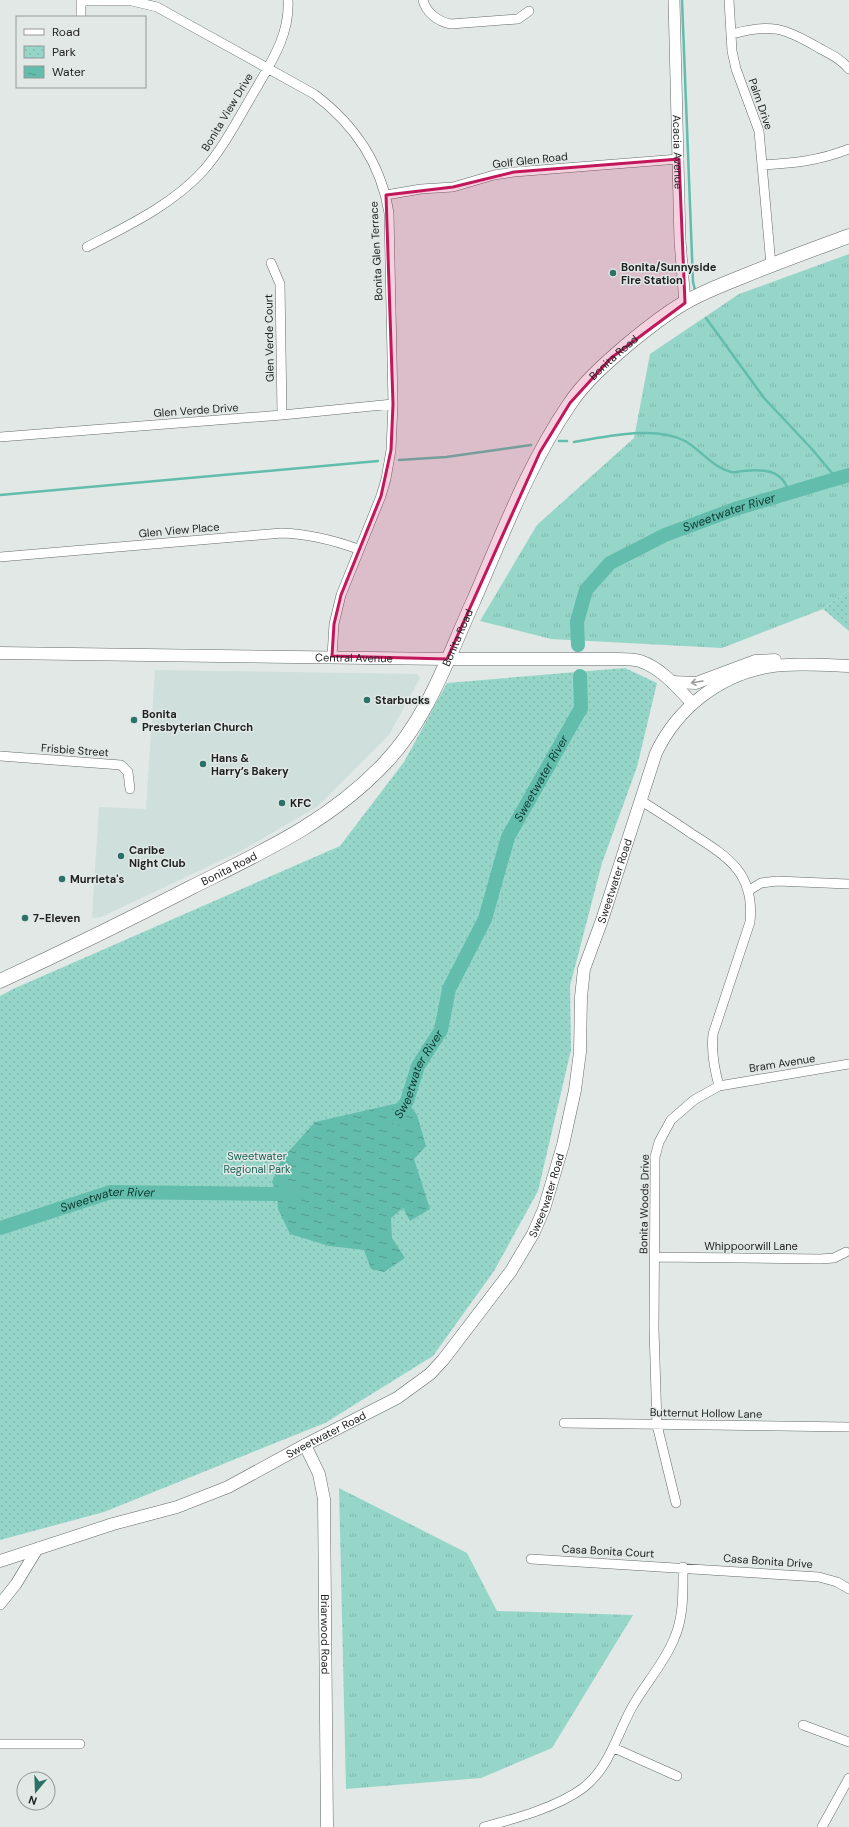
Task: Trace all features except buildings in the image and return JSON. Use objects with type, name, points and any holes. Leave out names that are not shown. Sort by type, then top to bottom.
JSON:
[{"type":"main road","name":"Bonita Road","points":[[0,981],[88,940],[271,848],[323,817],[343,802],[385,763],[402,744],[434,692],[447,659],[540,452],[570,404],[611,358],[647,329],[685,303],[715,288],[771,265],[849,236]]},
{"type":"main road","name":"Central Avenue","points":[[0,653],[332,656],[447,659],[600,658],[639,661],[655,668],[672,682],[692,703]]},
{"type":"main road","points":[[672,682],[696,683],[756,661],[791,659],[800,666]]},
{"type":"main road","name":"Sweetwater Road","points":[[0,1561],[113,1524],[177,1508],[228,1487],[305,1445],[397,1398],[430,1374],[511,1271],[533,1234],[544,1209],[563,1145],[575,1090],[580,1052],[581,997],[584,969],[602,920],[656,753],[663,738],[692,703],[717,686],[740,675],[767,667],[849,666]]},
{"type":"main road","name":"Briarwood Road","points":[[305,1445],[319,1474],[324,1499],[327,1827]]},
{"type":"street","name":"Bonita Glen Terrace","points":[[81,0],[132,1],[157,6],[314,94],[334,110],[351,128],[372,160],[386,195],[389,214],[393,404],[391,450],[386,479],[339,602],[334,624],[332,656]]},
{"type":"street","points":[[81,0],[81,16]]},
{"type":"street","name":"Bonita View Drive","points":[[87,247],[152,210],[183,190],[202,172],[222,146],[278,51],[286,26],[288,0]]},
{"type":"street","points":[[423,0],[429,12],[442,23],[451,24],[518,19],[529,11]]},
{"type":"street","name":"Acacia Avenue","points":[[674,0],[680,241],[685,303]]},
{"type":"street","name":"Palm Drive","points":[[729,0],[732,51],[736,69],[759,131],[771,265]]},
{"type":"street","points":[[732,34],[772,28],[793,33],[843,61],[849,69]]},
{"type":"street","points":[[763,165],[805,162],[830,157],[849,149]]},
{"type":"street","name":"Golf Glen Road","points":[[386,195],[421,189],[453,187],[514,172],[679,159]]},
{"type":"street","name":"Glen Verde Court","points":[[272,263],[280,284],[282,415]]},
{"type":"street","name":"Glen Verde Drive","points":[[0,437],[282,415],[393,404]]},
{"type":"street","name":"Glen View Place","points":[[0,556],[282,533],[318,536],[358,549]]},
{"type":"street","name":"Frisbie Street","points":[[0,756],[121,765],[128,772],[130,788]]},
{"type":"street","points":[[640,800],[723,854],[741,874],[748,891],[751,906],[750,922],[713,1034],[711,1046],[719,1086]]},
{"type":"street","points":[[748,891],[761,883],[777,880],[848,884]]},
{"type":"street","name":"Bram Avenue","points":[[719,1086],[849,1064]]},
{"type":"street","name":"Bonita Woods Drive","points":[[676,1503],[657,1425],[654,1329],[655,1157],[659,1142],[667,1127],[684,1108],[694,1100],[719,1086]]},
{"type":"street","name":"Whippoorwill Lane","points":[[655,1258],[820,1259],[834,1258],[846,1252]]},
{"type":"street","name":"Butternut Hollow Lane","points":[[564,1423],[849,1426]]},
{"type":"street","points":[[0,1604],[16,1584],[38,1548]]},
{"type":"street","name":"Casa Bonita Court","points":[[531,1559],[683,1568]]},
{"type":"street","points":[[484,1827],[502,1825],[562,1802],[583,1788],[605,1765],[631,1710],[649,1679],[663,1661],[675,1638],[684,1600],[683,1568]]},
{"type":"street","name":"Casa Bonita Drive","points":[[683,1568],[819,1577],[837,1582],[849,1589]]},
{"type":"street","points":[[803,1725],[849,1742]]},
{"type":"street","points":[[0,1744],[80,1744]]},
{"type":"street","points":[[614,1748],[677,1776]]},
{"type":"street","points":[[822,1827],[849,1778]]},
{"type":"highlighted area","points":[[679,159],[685,303],[611,358],[570,403],[540,452],[447,659],[332,656],[334,624],[341,595],[381,496],[391,450],[393,404],[386,195],[453,187],[514,172]]},
{"type":"shaded area","points":[[155,670],[417,674],[420,678],[389,735],[318,806],[241,851],[101,917],[92,918],[99,807],[146,809]]},
{"type":"green space","points":[[849,254],[849,590],[823,609],[722,648],[551,639],[480,621],[537,525],[634,438],[650,354],[739,294]]},
{"type":"green space","points":[[849,590],[849,631],[823,609]]},
{"type":"green space","name":"Sweetwater Regional Park","points":[[625,668],[657,683],[637,767],[602,863],[570,986],[571,1050],[538,1191],[494,1271],[433,1356],[325,1423],[104,1512],[0,1540],[0,996],[340,846],[404,762],[447,683]]},
{"type":"green space","points":[[339,1488],[467,1553],[497,1611],[633,1615],[552,1748],[481,1778],[346,1789]]},
{"type":"water","points":[[407,1101],[417,1115],[426,1146],[414,1159],[430,1209],[410,1221],[403,1208],[391,1218],[392,1238],[405,1258],[384,1272],[371,1269],[364,1250],[329,1246],[290,1234],[278,1209],[277,1194],[272,1182],[281,1160],[315,1122]]},
{"type":"waterway","points":[[682,0],[693,282],[695,290]]},
{"type":"waterway","points":[[706,318],[764,398],[811,448],[837,479]]},
{"type":"waterway","points":[[574,442],[615,435],[645,433],[673,436],[685,441],[724,470],[732,472],[750,470],[771,472],[782,479],[789,493]]},
{"type":"waterway","points":[[559,441],[567,441]]},
{"type":"waterway","points":[[399,460],[446,457],[531,445]]},
{"type":"waterway","points":[[0,495],[378,461]]},
{"type":"waterway","name":"Sweetwater River","points":[[578,645],[577,622],[586,590],[610,563],[665,535],[735,509],[849,475]]},
{"type":"waterway","name":"Sweetwater River","points":[[397,1118],[407,1101],[418,1066],[441,1030],[449,989],[485,919],[508,837],[581,708],[580,676]]},
{"type":"waterway","name":"Sweetwater River","points":[[0,1228],[111,1192],[277,1194],[295,1189]]},
{"type":"place","name":"Bonita/Sunnyside Fire Station","points":[[613,273]]},
{"type":"place","name":"Starbucks","points":[[367,700]]},
{"type":"place","name":"Bonita Presbyterian Church","points":[[134,720]]},
{"type":"place","name":"Hans & Harry’s Bakery","points":[[203,764]]},
{"type":"place","name":"KFC","points":[[282,803]]},
{"type":"place","name":"Caribe Night Club","points":[[121,856]]},
{"type":"place","name":"Murrieta's","points":[[62,879]]},
{"type":"place","name":"7-Eleven","points":[[25,918]]}]
